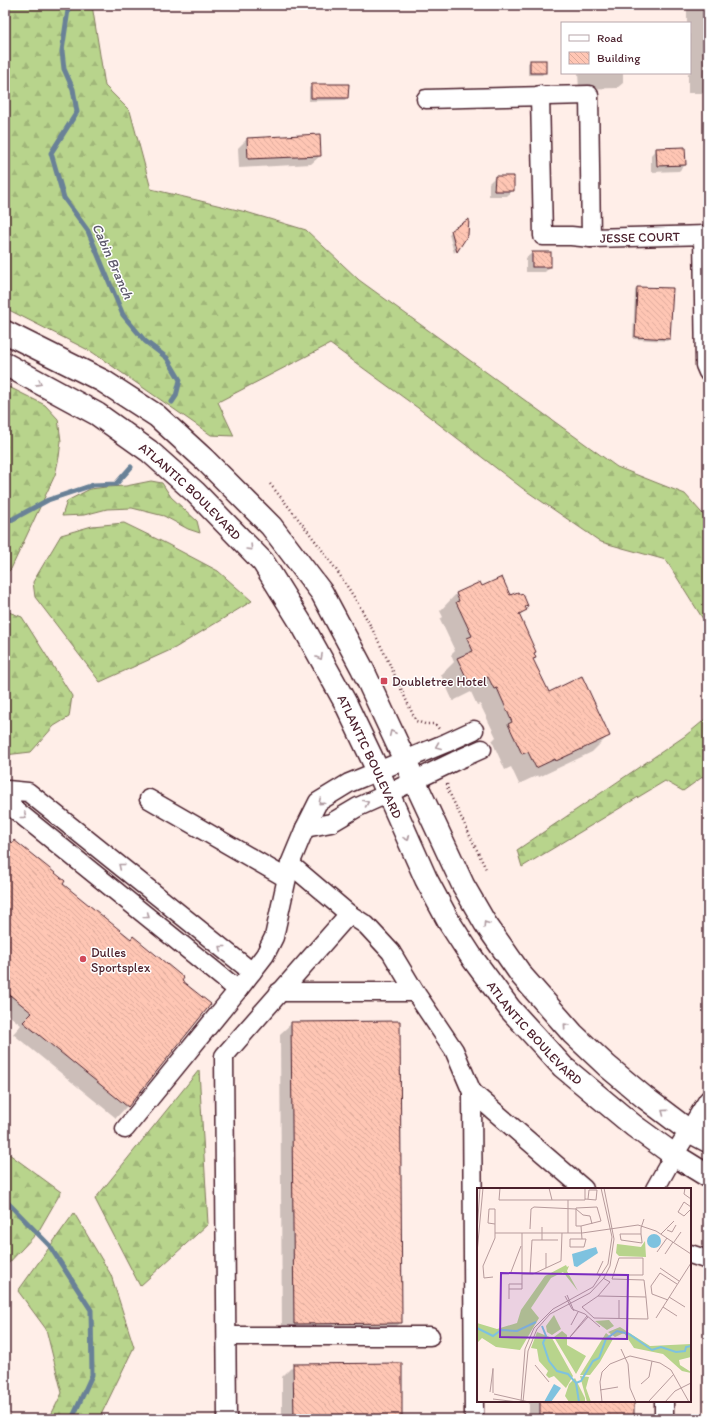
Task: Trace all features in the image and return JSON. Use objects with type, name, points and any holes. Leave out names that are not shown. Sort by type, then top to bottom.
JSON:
[{"type":"main road","name":"ATLANTIC BOULEVARD","points":[[5,332],[103,381],[158,417],[204,459],[271,526],[322,593],[362,668],[463,885],[485,924],[522,976],[573,1034],[607,1066],[644,1097],[699,1136]]},
{"type":"main road","name":"ATLANTIC BOULEVARD","points":[[5,364],[97,414],[149,451],[195,492],[263,562],[304,628],[342,695],[426,879],[449,922],[510,1009],[563,1067],[615,1112],[674,1155],[708,1176]]},
{"type":"street","points":[[426,99],[540,95],[589,95],[591,238]]},
{"type":"street","name":"JESSE COURT","points":[[540,95],[542,236],[591,238],[705,235]]},
{"type":"street","points":[[705,235],[705,365],[708,372]]},
{"type":"street","points":[[125,1129],[265,955],[274,937],[288,871],[305,828],[318,802],[348,784],[474,730]]},
{"type":"street","points":[[305,828],[331,822],[358,807],[482,749]]},
{"type":"street","points":[[238,990],[13,808],[7,790],[28,792],[252,972]]},
{"type":"street","points":[[149,799],[288,871],[366,925],[391,952],[415,992],[454,1050],[472,1092],[474,1419]]},
{"type":"street","points":[[227,1419],[224,1056],[349,914]]},
{"type":"street","points":[[279,992],[415,992]]},
{"type":"street","points":[[472,1092],[583,1188]]},
{"type":"street","points":[[656,1188],[674,1155],[699,1136],[708,1100]]},
{"type":"street","points":[[691,1254],[708,1260]]},
{"type":"street","points":[[227,1336],[430,1336]]},
{"type":"street","points":[[664,1402],[664,1419]]},
{"type":"path","points":[[270,484],[322,549],[361,608],[416,721],[425,724],[435,724],[439,729]]},
{"type":"path","points":[[448,780],[446,785],[448,790],[486,869]]},
{"type":"green space","points":[[5,5],[92,5],[105,86],[130,111],[151,189],[246,212],[306,230],[359,280],[617,467],[685,494],[708,520],[708,627],[666,560],[601,542],[522,488],[418,408],[330,344],[218,402],[234,436],[211,435],[92,352],[5,308]]},
{"type":"green space","points":[[5,385],[45,405],[58,419],[61,441],[55,475],[11,569],[5,575]]},
{"type":"green space","points":[[151,481],[162,483],[171,497],[197,521],[200,533],[188,529],[164,516],[132,508],[107,509],[84,515],[62,516],[67,501],[90,489],[126,486]]},
{"type":"green space","points":[[124,523],[218,571],[252,601],[175,648],[100,682],[35,597],[33,582],[61,535],[92,526]]},
{"type":"green space","points":[[5,611],[22,617],[72,696],[69,717],[54,726],[31,752],[5,755]]},
{"type":"green space","points":[[708,717],[708,773],[683,791],[665,781],[522,867],[517,850],[685,736]]},
{"type":"green space","points":[[199,1070],[208,1224],[140,1286],[95,1199]]},
{"type":"green space","points":[[5,1151],[61,1192],[38,1232],[5,1267]]},
{"type":"green space","points":[[74,1213],[111,1275],[134,1347],[99,1419],[49,1419],[62,1393],[46,1329],[18,1291]]},
{"type":"building","points":[[530,60],[546,60],[546,73],[530,73]]},
{"type":"building","points":[[311,84],[349,84],[348,98],[311,98]]},
{"type":"building","points":[[320,134],[321,156],[248,159],[247,138]]},
{"type":"building","points":[[685,147],[686,165],[657,166],[656,148]]},
{"type":"building","points":[[495,176],[514,176],[514,191],[494,191]]},
{"type":"building","points":[[469,219],[468,235],[457,252],[451,230]]},
{"type":"building","points":[[532,252],[551,252],[551,267],[532,267]]},
{"type":"building","points":[[637,287],[673,288],[670,339],[635,337]]},
{"type":"building","points":[[502,577],[510,595],[518,592],[520,595],[523,594],[528,606],[525,607],[527,610],[519,614],[536,652],[534,653],[536,658],[533,659],[549,692],[582,676],[610,736],[556,761],[555,759],[536,768],[528,752],[522,754],[508,724],[512,722],[497,688],[494,689],[488,677],[470,685],[457,658],[473,651],[467,638],[472,636],[456,602],[459,601],[456,593],[480,582],[482,586]]},
{"type":"building","name":"Dulles Sportsplex","points":[[5,837],[12,843],[14,840],[65,881],[63,884],[131,939],[133,936],[184,978],[182,981],[211,1004],[128,1107],[23,1022],[32,1013],[5,991]]},
{"type":"building","points":[[400,1021],[402,1323],[294,1324],[291,1022]]},
{"type":"building","points":[[402,1363],[402,1419],[294,1419],[293,1364]]},
{"type":"building","points":[[540,1402],[634,1402],[634,1419],[540,1419]]},
{"type":"waterway","name":"Cabin Branch","points":[[67,5],[68,10],[62,51],[64,69],[73,89],[77,112],[51,153],[64,198],[88,231],[123,315],[145,341],[167,358],[180,380],[176,396],[172,402]]},
{"type":"waterway","name":"Cabin Branch","points":[[5,517],[11,520],[48,500],[93,485],[116,484],[131,467]]},
{"type":"waterway","points":[[5,1200],[49,1245],[91,1310],[92,1375],[72,1419]]},
{"type":"place","name":"Doubletree Hotel","points":[[384,681]]},
{"type":"place","name":"Dulles Sportsplex","points":[[83,959]]}]
